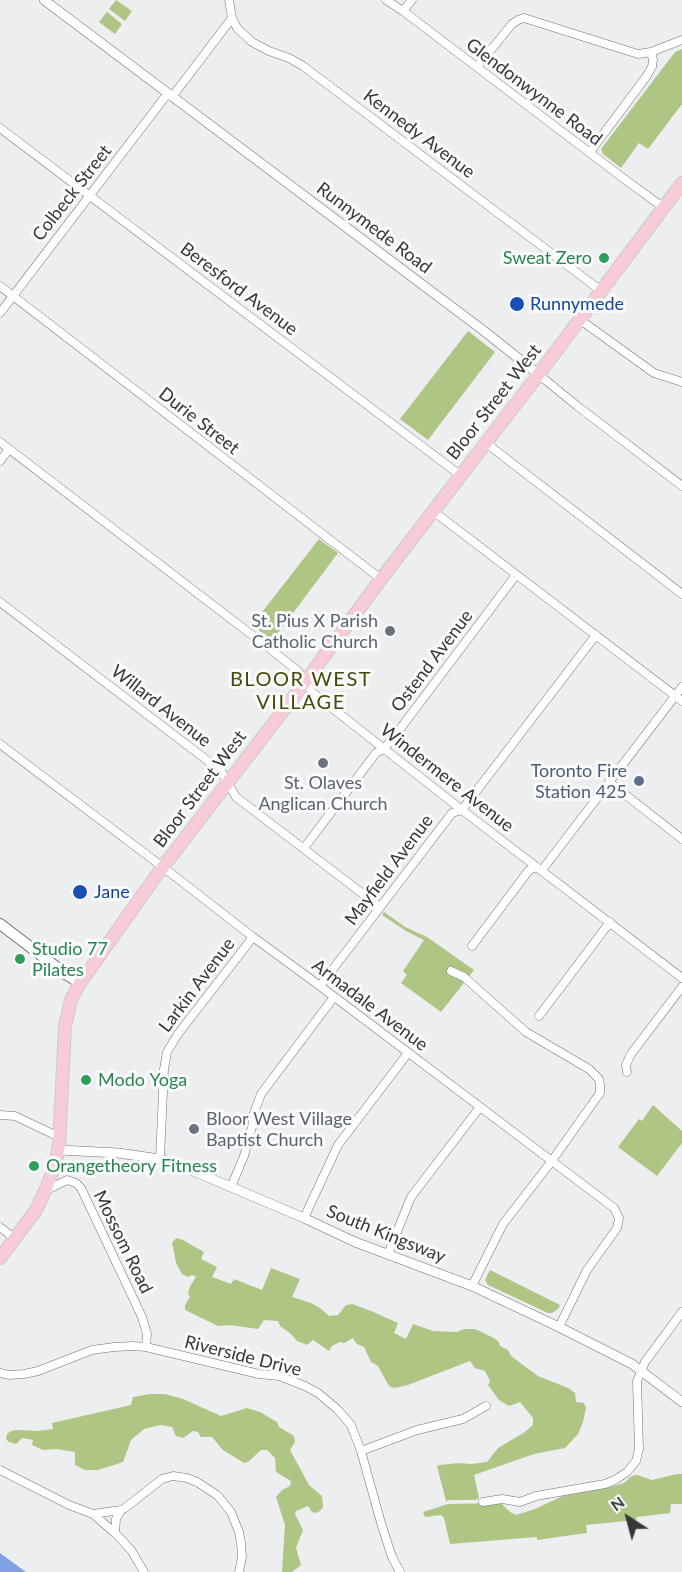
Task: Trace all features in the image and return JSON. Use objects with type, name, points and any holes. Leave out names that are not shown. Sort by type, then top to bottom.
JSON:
[{"type":"main road","name":"Bloor Street West","points":[[0,1258],[36,1210],[45,1191],[59,1143],[65,1026],[71,1000],[80,983],[163,867],[682,183]]},
{"type":"main road","points":[[0,924],[80,983]]},
{"type":"street","name":"Runnymede Road","points":[[44,0],[474,324],[682,486]]},
{"type":"street","name":"Kennedy Avenue","points":[[229,0],[232,18],[237,28],[252,42],[303,66],[600,290]]},
{"type":"street","name":"Glendonwynne Road","points":[[386,0],[664,208]]},
{"type":"street","points":[[403,11],[412,0]]},
{"type":"street","name":"Colbeck Street","points":[[0,312],[90,195],[232,18]]},
{"type":"street","points":[[477,68],[512,24],[524,18],[638,54],[651,52],[682,40]]},
{"type":"street","points":[[590,152],[646,77],[652,67],[651,52]]},
{"type":"street","name":"Beresford Avenue","points":[[0,128],[460,475]]},
{"type":"street","name":"Durie Street","points":[[0,286],[381,579]]},
{"type":"street","points":[[579,319],[654,373],[682,382]]},
{"type":"street","name":"Windermere Avenue","points":[[0,442],[265,645],[298,671],[313,693],[682,978]]},
{"type":"street","points":[[486,443],[682,594]]},
{"type":"street","points":[[0,461],[9,449]]},
{"type":"street","points":[[433,511],[679,698]]},
{"type":"street","name":"Ostend Avenue","points":[[304,848],[376,753],[384,749],[516,574]]},
{"type":"street","name":"Willard Avenue","points":[[0,602],[220,771],[233,795],[380,907]]},
{"type":"street","name":"Mayfield Avenue","points":[[320,986],[453,813],[462,810],[596,635]]},
{"type":"street","points":[[472,946],[529,870],[539,869],[679,698],[682,687]]},
{"type":"street","name":"Armadale Avenue","points":[[0,744],[612,1206],[619,1221],[616,1230],[587,1270],[559,1327]]},
{"type":"street","points":[[609,783],[682,839]]},
{"type":"street","points":[[538,1016],[610,922]]},
{"type":"street","name":"Larkin Avenue","points":[[160,1159],[164,1069],[167,1052],[178,1034],[253,937]]},
{"type":"street","points":[[450,971],[464,977],[526,1032],[589,1069],[599,1079],[600,1093],[503,1224],[472,1286]]},
{"type":"street","points":[[627,1072],[626,1065],[631,1054],[682,987]]},
{"type":"street","points":[[231,1187],[244,1156],[261,1094],[334,997]]},
{"type":"street","points":[[304,1218],[338,1145],[408,1053]]},
{"type":"street","points":[[388,1254],[411,1197],[480,1107]]},
{"type":"street","points":[[0,1115],[15,1116],[59,1143]]},
{"type":"street","name":"South Kingsway","points":[[59,1143],[160,1159],[179,1165],[355,1242],[472,1286],[624,1360],[682,1401]]},
{"type":"street","name":"Mossom Road","points":[[45,1191],[67,1180],[76,1183],[81,1188],[142,1317],[147,1334],[146,1347]]},
{"type":"street","points":[[0,1227],[15,1239]]},
{"type":"street","points":[[483,1502],[502,1499],[520,1502],[536,1496],[605,1484],[627,1472],[633,1466],[639,1449],[638,1381],[641,1372],[645,1362],[682,1312]]},
{"type":"street","name":"Riverside Drive","points":[[0,1373],[24,1374],[103,1348],[146,1347],[259,1374],[279,1376],[304,1386],[328,1401],[345,1417],[355,1434],[398,1572]]},
{"type":"street","points":[[361,1451],[417,1431],[463,1419],[486,1406]]},
{"type":"street","points":[[0,1470],[69,1505],[93,1514],[131,1550],[144,1572]]},
{"type":"street","points":[[93,1514],[121,1510],[162,1479],[179,1476],[196,1482],[217,1495],[234,1518],[241,1543],[242,1557],[239,1572]]},
{"type":"street","points":[[115,1533],[116,1519],[121,1510]]},
{"type":"green space","points":[[116,0],[132,11],[125,21],[109,9]]},
{"type":"green space","points":[[107,12],[122,24],[115,34],[99,22]]},
{"type":"green space","points":[[682,49],[682,104],[648,149],[639,143],[621,168],[603,154],[601,149],[675,52]]},
{"type":"green space","points":[[468,331],[495,352],[428,440],[400,419]]},
{"type":"green space","points":[[319,539],[338,553],[272,641],[252,625]]},
{"type":"green space","points":[[384,912],[405,927],[427,937],[474,970],[441,1012],[401,983],[407,975],[403,971],[424,940],[382,915]]},
{"type":"green space","points":[[653,1105],[682,1131],[682,1143],[657,1176],[618,1147]]},
{"type":"green space","points":[[176,1238],[204,1252],[201,1259],[217,1267],[212,1277],[231,1284],[234,1279],[262,1290],[271,1268],[300,1279],[292,1297],[311,1303],[329,1316],[338,1315],[346,1305],[352,1304],[398,1323],[394,1333],[406,1339],[413,1324],[433,1331],[457,1332],[464,1329],[475,1329],[494,1338],[500,1346],[508,1350],[511,1356],[538,1376],[568,1388],[575,1393],[576,1402],[584,1403],[586,1408],[578,1434],[565,1448],[534,1454],[474,1475],[479,1498],[476,1500],[446,1501],[437,1466],[487,1462],[498,1448],[533,1425],[533,1418],[520,1402],[509,1406],[499,1400],[488,1385],[490,1381],[485,1371],[475,1368],[470,1361],[408,1385],[394,1388],[389,1386],[378,1366],[371,1362],[364,1347],[357,1344],[353,1338],[332,1346],[329,1351],[313,1340],[307,1345],[297,1341],[280,1326],[278,1321],[264,1320],[258,1329],[230,1325],[218,1326],[185,1310],[190,1297],[188,1294],[190,1286],[196,1277],[182,1274],[176,1263],[172,1243]]},
{"type":"green space","points":[[490,1270],[560,1305],[558,1309],[548,1313],[488,1285],[485,1280]]},
{"type":"green space","points":[[165,1394],[183,1399],[221,1416],[247,1408],[260,1412],[277,1422],[279,1427],[294,1436],[295,1442],[290,1450],[309,1485],[322,1496],[323,1507],[315,1513],[308,1506],[296,1511],[295,1514],[303,1530],[296,1548],[301,1565],[292,1572],[282,1572],[285,1525],[276,1497],[290,1486],[291,1481],[276,1472],[275,1458],[267,1450],[261,1450],[244,1463],[223,1450],[212,1437],[201,1437],[198,1432],[193,1431],[183,1438],[176,1436],[172,1427],[161,1425],[144,1429],[131,1440],[123,1462],[98,1470],[85,1470],[75,1465],[75,1452],[57,1449],[43,1450],[32,1445],[33,1440],[22,1438],[16,1444],[6,1439],[7,1434],[11,1431],[53,1429],[52,1423],[131,1405],[133,1397]]},
{"type":"green space","points":[[682,1474],[682,1504],[671,1504],[670,1513],[637,1517],[636,1520],[586,1525],[587,1533],[537,1540],[537,1537],[450,1544],[444,1518],[441,1515],[425,1517],[423,1512],[448,1504],[496,1503],[502,1504],[516,1515],[563,1496],[624,1483],[632,1476],[637,1475],[652,1480]]},
{"type":"water","points":[[0,1553],[26,1572],[0,1572]]},
{"type":"place","name":"Sweat Zero","points":[[604,258]]},
{"type":"place","name":"Runnymede","points":[[517,304]]},
{"type":"place","name":"St. Pius X Parish Catholic Church","points":[[390,631]]},
{"type":"place","name":"St. Olaves Anglican Church","points":[[323,763]]},
{"type":"place","name":"Toronto Fire Station 425","points":[[639,781]]},
{"type":"place","name":"Jane","points":[[80,892]]},
{"type":"place","name":"Studio 77 Pilates","points":[[20,959]]},
{"type":"place","name":"Modo Yoga","points":[[86,1080]]},
{"type":"place","name":"Bloor West Village Baptist Church","points":[[194,1129]]},
{"type":"place","name":"Orangetheory Fitness","points":[[34,1166]]},
{"type":"district","name":"BLOOR WEST VILLAGE","points":[[301,692]]}]
